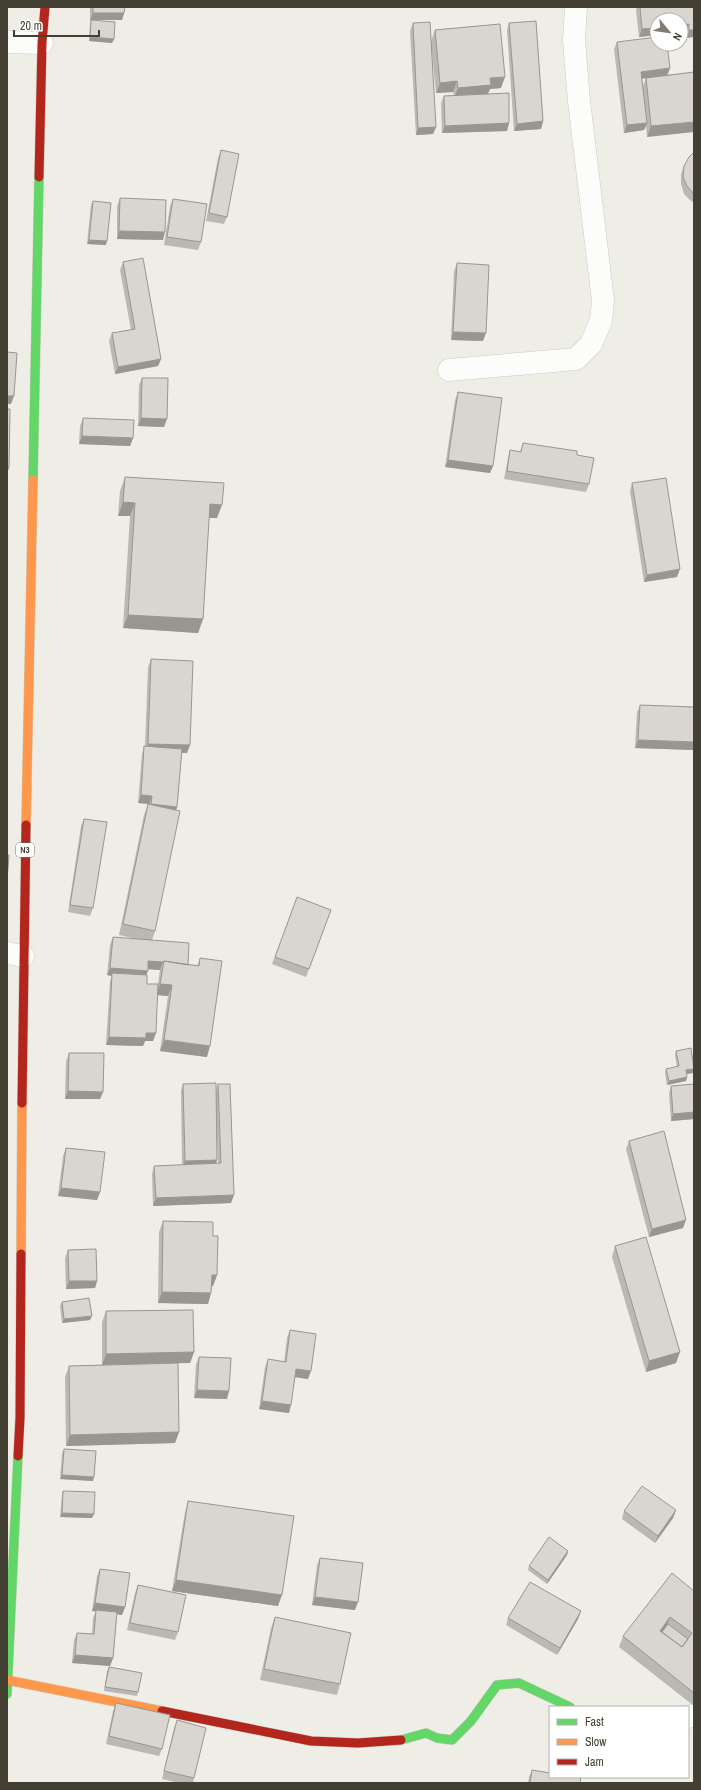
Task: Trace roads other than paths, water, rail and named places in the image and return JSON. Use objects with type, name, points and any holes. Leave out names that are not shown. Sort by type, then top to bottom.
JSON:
[{"type":"main road","name":"N3","points":[[7,1694],[13,1419],[15,954],[42,43],[46,7]]},
{"type":"main road","points":[[7,1680],[319,1741],[358,1743],[397,1741],[426,1734],[437,1738],[452,1740],[462,1733],[497,1685],[519,1683],[568,1706]]},
{"type":"street","points":[[449,370],[576,359],[591,344],[601,321],[603,301],[578,93],[574,40],[576,7]]},
{"type":"street","points":[[7,42],[42,43]]}]
